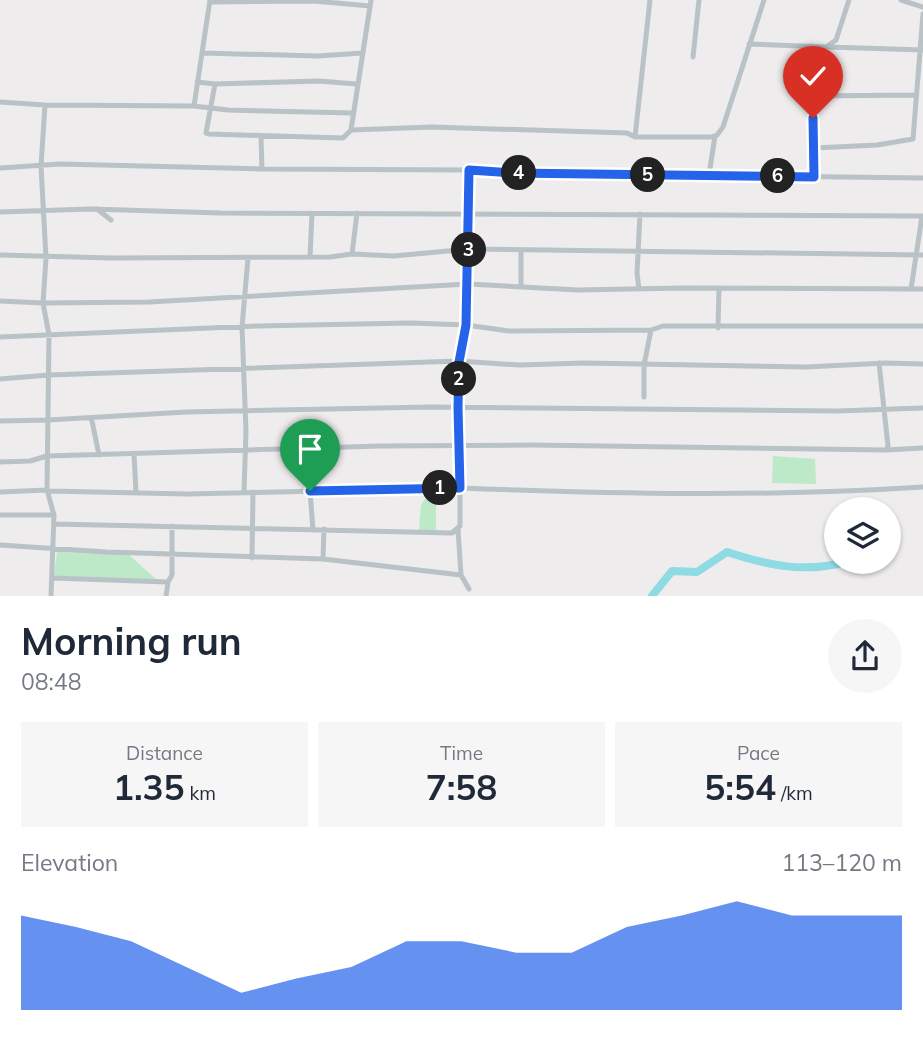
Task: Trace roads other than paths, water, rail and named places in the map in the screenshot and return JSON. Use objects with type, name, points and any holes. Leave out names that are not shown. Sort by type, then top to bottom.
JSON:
[{"type":"street","points":[[635,137],[650,0]]},
{"type":"street","points":[[693,57],[699,0]]},
{"type":"street","points":[[709,175],[715,136],[723,127],[764,0]]},
{"type":"street","points":[[826,47],[836,40],[849,0]]},
{"type":"street","points":[[901,0],[923,7]]},
{"type":"street","points":[[194,106],[210,1],[370,3],[351,130],[343,138],[207,134],[215,84]]},
{"type":"street","points":[[914,139],[923,14]]},
{"type":"street","points":[[749,44],[921,50]]},
{"type":"street","points":[[811,46],[814,177]]},
{"type":"street","points":[[202,53],[318,56],[362,53]]},
{"type":"street","points":[[197,82],[356,84]]},
{"type":"street","points":[[812,96],[916,94]]},
{"type":"street","points":[[0,102],[352,113]]},
{"type":"street","points":[[45,105],[41,166],[46,258],[43,303],[49,335],[48,491],[54,515],[51,596]]},
{"type":"street","points":[[351,130],[495,128],[627,133],[635,137],[715,136]]},
{"type":"street","points":[[261,137],[262,169]]},
{"type":"street","points":[[814,148],[877,145],[923,139]]},
{"type":"street","points":[[0,168],[60,164],[923,178]]},
{"type":"street","points":[[469,170],[468,284],[466,325],[459,362],[458,407],[458,530],[461,575],[469,589]]},
{"type":"street","points":[[97,209],[111,220]]},
{"type":"street","points":[[0,212],[97,209],[312,213],[923,216],[919,255],[911,289]]},
{"type":"street","points":[[310,257],[312,213]]},
{"type":"street","points":[[352,254],[357,213]]},
{"type":"street","points":[[639,289],[637,273],[640,214]]},
{"type":"street","points":[[0,255],[46,258],[248,258],[352,254],[386,256],[469,249],[919,255]]},
{"type":"street","points":[[521,250],[522,285]]},
{"type":"street","points":[[244,492],[246,450],[242,327],[248,258]]},
{"type":"street","points":[[0,301],[149,302],[468,284],[578,290],[719,288],[833,292],[923,289]]},
{"type":"street","points":[[718,328],[719,288]]},
{"type":"street","points":[[0,337],[411,323],[466,325],[509,331],[651,330],[663,326],[923,327]]},
{"type":"street","points":[[644,397],[644,365],[651,330]]},
{"type":"street","points":[[0,379],[49,375],[459,362],[519,365],[585,363],[806,367],[879,363],[923,365]]},
{"type":"street","points":[[879,363],[888,446],[886,450]]},
{"type":"street","points":[[0,421],[48,421],[134,414],[458,407],[837,411],[923,408]]},
{"type":"street","points":[[92,421],[99,455]]},
{"type":"street","points":[[0,462],[30,461],[47,456],[458,446],[886,450],[923,448]]},
{"type":"street","points":[[134,454],[136,492]]},
{"type":"street","points":[[0,492],[253,492],[460,488],[558,492],[777,493],[923,487]]},
{"type":"street","points":[[310,491],[313,530]]},
{"type":"street","points":[[253,492],[253,558]]},
{"type":"street","points":[[0,515],[54,515]]},
{"type":"street","points":[[54,524],[452,533],[458,530]]},
{"type":"street","points":[[166,596],[172,575],[172,526]]},
{"type":"street","points":[[324,529],[324,559]]},
{"type":"street","points":[[0,545],[172,555],[324,559],[461,575]]},
{"type":"street","points":[[52,578],[168,582]]},
{"type":"waterway","points":[[652,596],[672,571],[697,572],[727,552],[787,566],[824,566]]}]
